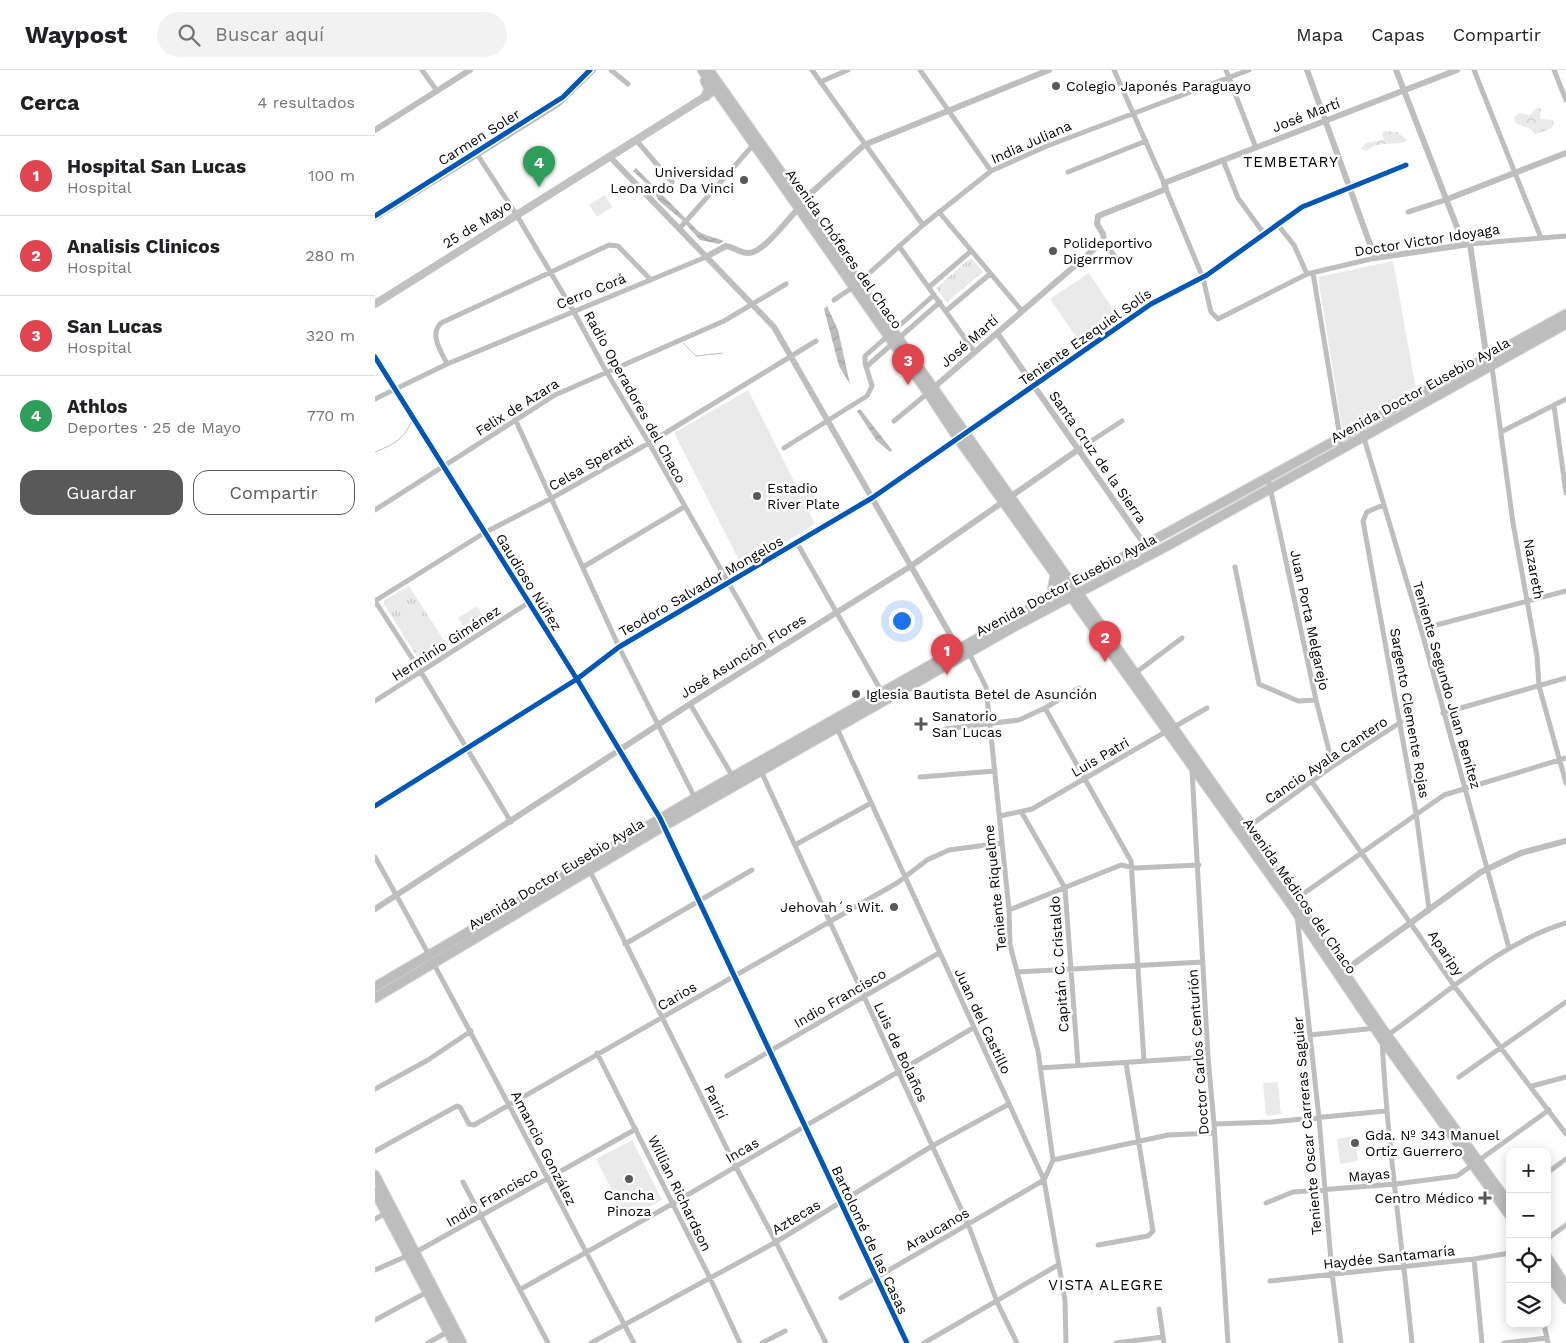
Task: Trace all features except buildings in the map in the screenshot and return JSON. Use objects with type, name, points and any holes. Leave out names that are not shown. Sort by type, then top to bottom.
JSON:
[{"type":"main road","points":[[700,70],[708,85],[714,89]]},
{"type":"main road","name":"Avenida Chóferes del Chaco","points":[[700,70],[756,142],[1071,590]]},
{"type":"main road","name":"Avenida Chóferes del Chaco","points":[[709,70],[714,89],[751,129],[756,142]]},
{"type":"main road","name":"25 de Mayo","points":[[375,304],[516,214],[610,157],[714,89]]},
{"type":"main road","name":"Avenida Doctor Eusebio Ayala","points":[[885,697],[959,650],[1051,597],[1071,590],[1224,514],[1363,438],[1489,363],[1566,314]]},
{"type":"main road","name":"Avenida Doctor Eusebio Ayala","points":[[375,998],[589,870],[695,798],[969,653],[1145,545],[1268,478],[1361,428],[1566,324]]},
{"type":"main road","name":"Avenida Chóferes del Chaco","points":[[1007,500],[1055,574],[1071,590]]},
{"type":"main road","points":[[1219,505],[1224,514]]},
{"type":"main road","points":[[1051,597],[1055,574]]},
{"type":"main road","name":"Avenida Médicos del Chaco","points":[[1071,590],[1293,902],[1381,1033],[1506,1200]]},
{"type":"main road","name":"Avenida Doctor Eusebio Ayala","points":[[375,987],[662,822],[761,771],[835,724]]},
{"type":"main road","name":"Avenida Médicos del Chaco","points":[[1476,1162],[1506,1210]]},
{"type":"main road","points":[[375,1175],[390,1211],[430,1290],[451,1330],[462,1343]]},
{"type":"main road","points":[[375,1192],[390,1211]]},
{"type":"main road","points":[[1551,1263],[1566,1286]]},
{"type":"main road","points":[[1551,1278],[1566,1299]]},
{"type":"main road","points":[[451,1330],[453,1343]]},
{"type":"street","points":[[422,70],[437,91]]},
{"type":"street","points":[[375,130],[470,70]]},
{"type":"street","name":"Carmen Soler","points":[[375,218],[564,99],[593,70]]},
{"type":"street","points":[[611,70],[627,84]]},
{"type":"street","points":[[812,70],[923,225]]},
{"type":"street","points":[[820,82],[848,70]]},
{"type":"street","points":[[920,70],[991,171]]},
{"type":"street","points":[[800,205],[864,145],[1049,70]]},
{"type":"street","points":[[1115,70],[1203,278]]},
{"type":"street","points":[[1226,70],[1256,148]]},
{"type":"street","name":"India Juliana","points":[[856,285],[923,225],[991,171],[1047,146],[1249,70]]},
{"type":"street","points":[[1307,70],[1375,258]]},
{"type":"street","points":[[1396,70],[1445,200],[1467,244],[1489,363]]},
{"type":"street","name":"José Martí","points":[[1115,257],[1104,240],[1097,224],[1098,216],[1223,160],[1457,70]]},
{"type":"street","points":[[1474,70],[1541,238]]},
{"type":"street","points":[[1554,70],[1566,100]]},
{"type":"street","points":[[636,140],[672,182]]},
{"type":"street","points":[[1068,172],[1146,140]]},
{"type":"street","points":[[681,227],[756,142]]},
{"type":"street","points":[[1408,212],[1445,200],[1566,153]]},
{"type":"street","name":"Radio Operadores del Chaco","points":[[477,154],[551,272],[769,654]]},
{"type":"street","points":[[610,157],[681,227],[706,257],[774,327],[790,358],[959,650]]},
{"type":"street","points":[[1223,160],[1238,198],[1265,234]]},
{"type":"street","name":"Teniente Ezequiel Solís","points":[[962,437],[1151,304],[1180,287],[1203,278],[1302,207],[1406,165]]},
{"type":"street","name":"Cerro Corá","points":[[375,399],[447,364],[706,257],[726,246],[745,252],[754,252],[764,245],[800,205]]},
{"type":"street","points":[[939,212],[970,252],[1022,311]]},
{"type":"street","points":[[1278,225],[1295,245],[1310,274],[1343,449]]},
{"type":"street","name":"Doctor Victor Idoyaga","points":[[1203,278],[1214,318],[1222,319],[1289,281],[1375,258],[1467,244],[1566,236]]},
{"type":"street","name":"José Martí","points":[[894,421],[1104,240]]},
{"type":"street","points":[[447,364],[435,334],[436,328],[441,323],[613,244],[618,246],[651,280]]},
{"type":"street","points":[[899,246],[975,351]]},
{"type":"street","points":[[929,287],[970,252]]},
{"type":"street","points":[[946,311],[990,274]]},
{"type":"street","name":"Felix de Azara","points":[[375,510],[555,395],[723,321],[786,284]]},
{"type":"street","points":[[834,300],[856,285]]},
{"type":"street","points":[[866,367],[934,295]]},
{"type":"street","points":[[784,448],[827,422],[869,393],[871,382],[864,359],[940,302]]},
{"type":"street","name":"Santa Cruz de la Sierra","points":[[997,334],[1145,545]]},
{"type":"street","name":"Celsa Speratti","points":[[375,601],[484,533],[553,498],[649,443],[817,341]]},
{"type":"street","name":"Gaudioso Núñez","points":[[375,357],[577,679],[662,822]]},
{"type":"street","name":"Nazareth","points":[[1489,363],[1501,432],[1513,523],[1537,656],[1539,686],[1566,783]]},
{"type":"street","points":[[1501,432],[1566,399]]},
{"type":"street","points":[[1554,406],[1564,463],[1566,493]]},
{"type":"street","points":[[515,419],[553,498],[619,647],[695,798]]},
{"type":"street","name":"José Asunción Flores","points":[[375,909],[621,751],[690,704],[911,566],[1121,421]]},
{"type":"street","name":"Teniente Segundo Juan Benítez","points":[[1361,428],[1421,629],[1509,948]]},
{"type":"street","name":"Teodoro Salvador Mongelos","points":[[375,806],[577,679],[619,647],[729,584],[872,498],[962,437]]},
{"type":"street","name":"Juan Porta Melgarejo","points":[[1268,478],[1316,700],[1333,766]]},
{"type":"street","name":"Sargento Clemente Rojas","points":[[1383,505],[1365,514],[1363,521],[1401,722],[1429,910]]},
{"type":"street","points":[[583,567],[684,507]]},
{"type":"street","points":[[797,543],[885,697]]},
{"type":"street","points":[[1235,567],[1259,684],[1298,701],[1316,700]]},
{"type":"street","points":[[1421,629],[1566,591]]},
{"type":"street","points":[[375,601],[421,672],[511,822]]},
{"type":"street","name":"Herminio Giménez","points":[[375,701],[528,603]]},
{"type":"street","points":[[1132,675],[1182,638]]},
{"type":"street","name":"Teniente Riquelme","points":[[969,653],[985,682],[1000,816],[1011,945],[1030,1016],[1040,1068],[1053,1160]]},
{"type":"street","points":[[1443,713],[1566,678]]},
{"type":"street","points":[[945,729],[1019,720],[1045,708],[1079,688]]},
{"type":"street","points":[[690,704],[733,777]]},
{"type":"street","points":[[1045,708],[1133,867],[1144,1061]]},
{"type":"street","name":"Luis Patri","points":[[1000,816],[1023,813],[1207,708]]},
{"type":"street","name":"Cancio Ayala Cantero","points":[[1242,832],[1333,766],[1401,722]]},
{"type":"street","name":"Juan del Castillo","points":[[835,724],[1044,1180],[1065,1300],[1066,1343]]},
{"type":"street","points":[[1293,902],[1416,813],[1445,795],[1566,758]]},
{"type":"street","name":"Doctor Carlos Centurión","points":[[1195,765],[1208,1057],[1228,1343]]},
{"type":"street","name":"Luis de Bolaños","points":[[761,771],[968,1224],[997,1302],[1017,1343]]},
{"type":"street","points":[[921,777],[995,771]]},
{"type":"street","name":"Aparipy","points":[[1312,782],[1412,922],[1455,986],[1532,1086],[1566,1134]]},
{"type":"street","points":[[795,845],[871,803]]},
{"type":"street","name":"Capitán C. Cristaldo","points":[[1023,813],[1065,888],[1077,1065]]},
{"type":"street","name":"Bartolomé de las Casas","points":[[662,822],[768,1052],[907,1343]]},
{"type":"street","points":[[1341,973],[1488,868],[1521,853],[1566,841]]},
{"type":"street","name":"Carios","points":[[375,1151],[457,1106],[460,1107],[472,1125],[829,922],[905,877],[927,860],[949,850],[1002,843]]},
{"type":"street","name":"Amancio González","points":[[375,857],[435,962],[584,1252],[634,1343]]},
{"type":"street","points":[[1009,910],[1121,864],[1133,867],[1199,865]]},
{"type":"street","name":"Parirí","points":[[589,870],[736,1167],[826,1343]]},
{"type":"street","points":[[625,944],[752,870]]},
{"type":"street","name":"Teniente Oscar Carreras Saguier","points":[[1299,911],[1332,1273],[1341,1343]]},
{"type":"street","points":[[1310,1035],[1381,1033],[1455,986],[1509,948],[1546,929],[1566,923]]},
{"type":"street","name":"Indio Francisco","points":[[727,1076],[939,954]]},
{"type":"street","points":[[1017,972],[1203,962]]},
{"type":"street","points":[[1459,1077],[1566,1002]]},
{"type":"street","name":"Incas","points":[[521,1289],[898,1074],[973,1028]]},
{"type":"street","points":[[375,1089],[422,1064],[471,1030]]},
{"type":"street","points":[[1381,1033],[1385,1111],[1396,1184],[1412,1343]]},
{"type":"street","name":"Willian Richardson","points":[[597,1053],[710,1278],[740,1343]]},
{"type":"street","points":[[1040,1068],[1208,1057]]},
{"type":"street","points":[[1097,1245],[1148,1236],[1152,1233],[1153,1228],[1126,1063]]},
{"type":"street","points":[[1532,1086],[1566,1077]]},
{"type":"street","name":"Aztecas","points":[[591,1343],[776,1242],[932,1146],[1009,1104]]},
{"type":"street","name":"Mayas","points":[[1266,1204],[1293,1192],[1396,1184],[1455,1177],[1549,1110]]},
{"type":"street","points":[[1214,1124],[1319,1118],[1385,1111]]},
{"type":"street","name":"Indio Francisco","points":[[375,1270],[412,1254],[636,1129]]},
{"type":"street","points":[[1044,1180],[1053,1160],[1168,1135],[1214,1133]]},
{"type":"street","points":[[1551,1170],[1566,1160]]},
{"type":"street","name":"Araucanos","points":[[841,1298],[1044,1180]]},
{"type":"street","points":[[463,1182],[549,1343]]},
{"type":"street","points":[[375,1220],[390,1211]]},
{"type":"street","points":[[1548,1238],[1566,1225]]},
{"type":"street","name":"Haydée Santamaría","points":[[1270,1281],[1474,1259],[1506,1254]]},
{"type":"street","points":[[1474,1259],[1482,1343]]},
{"type":"street","points":[[925,1343],[1059,1266]]},
{"type":"street","points":[[375,1320],[430,1290]]},
{"type":"street","points":[[1116,1343],[1163,1340],[1159,1309]]},
{"type":"street","points":[[427,1343],[451,1330]]},
{"type":"street","points":[[762,1343],[785,1331]]},
{"type":"street","points":[[1504,1343],[1547,1340]]},
{"type":"green space","points":[[1538,107],[1541,109],[1540,119],[1552,120],[1555,124],[1550,129],[1535,134],[1529,128],[1515,123],[1514,117],[1519,113],[1530,115]]},
{"type":"green space","points":[[1384,131],[1397,132],[1407,140],[1378,145],[1367,151],[1361,149],[1366,143],[1384,140],[1382,134]]},
{"type":"green space","points":[[605,195],[612,207],[597,217],[589,205]]},
{"type":"green space","points":[[971,258],[983,272],[947,302],[936,288]]},
{"type":"green space","points":[[1393,261],[1416,389],[1342,428],[1318,277]]},
{"type":"green space","points":[[1089,273],[1119,318],[1081,344],[1050,299]]},
{"type":"green space","points":[[748,390],[798,489],[808,483],[817,500],[808,506],[801,495],[815,524],[743,568],[674,433]]},
{"type":"green space","points":[[409,586],[448,647],[421,663],[384,604],[385,600]]},
{"type":"green space","points":[[477,606],[483,615],[464,627],[458,618]]},
{"type":"green space","points":[[424,616],[438,639],[419,651],[405,627]]},
{"type":"green space","points":[[1278,1082],[1281,1114],[1266,1116],[1263,1083]]},
{"type":"green space","points":[[1355,1136],[1358,1161],[1340,1164],[1337,1139]]},
{"type":"green space","name":"Cancha Pinoza","points":[[632,1140],[662,1200],[626,1218],[596,1159]]},
{"type":"water","points":[[636,168],[698,231],[724,241],[719,244],[700,240],[682,220],[659,201],[652,189],[633,171]]},
{"type":"water","points":[[827,306],[838,330],[850,384],[839,366],[824,309]]},
{"type":"water","points":[[860,409],[892,450],[890,452],[876,440],[857,411]]},
{"type":"waterway","points":[[683,343],[696,356],[723,353]]},
{"type":"waterway","points":[[375,452],[401,438],[411,422]]},
{"type":"cycle path","points":[[375,216],[563,97],[590,70]]},
{"type":"cycle path","points":[[375,806],[577,679],[619,647],[872,498],[1151,304],[1207,275],[1302,207],[1406,165]]},
{"type":"cycle path","points":[[375,357],[580,684],[660,818],[907,1343]]},
{"type":"place","name":"Colegio Japonés Paraguayo","points":[[1056,86]]},
{"type":"place","name":"Universidad Leonardo Da Vinci","points":[[744,180]]},
{"type":"place","name":"Athlos","points":[[539,187]]},
{"type":"place","name":"Polideportivo Digerrmov","points":[[1053,251]]},
{"type":"place","name":"San Lucas","points":[[908,385]]},
{"type":"place","name":"Estadio River Plate","points":[[757,496]]},
{"type":"place","name":"Analisis Clinicos","points":[[1105,662]]},
{"type":"place","name":"Hospital San Lucas","points":[[947,675]]},
{"type":"place","name":"Iglesia Bautista Betel de Asunción","points":[[856,694]]},
{"type":"place","name":"Sanatorio San Lucas","points":[[921,724]]},
{"type":"place","name":"Jehovah´s Wit.","points":[[894,907]]},
{"type":"place","name":"Gda. Nº 343 Manuel Ortiz Guerrero","points":[[1355,1143]]},
{"type":"place","name":"Cancha Pinoza","points":[[629,1179]]},
{"type":"place","name":"Centro Médico","points":[[1485,1198]]},
{"type":"district","name":"TEMBETARY","points":[[1291,162]]},
{"type":"district","name":"VISTA ALEGRE","points":[[1106,1285]]}]
